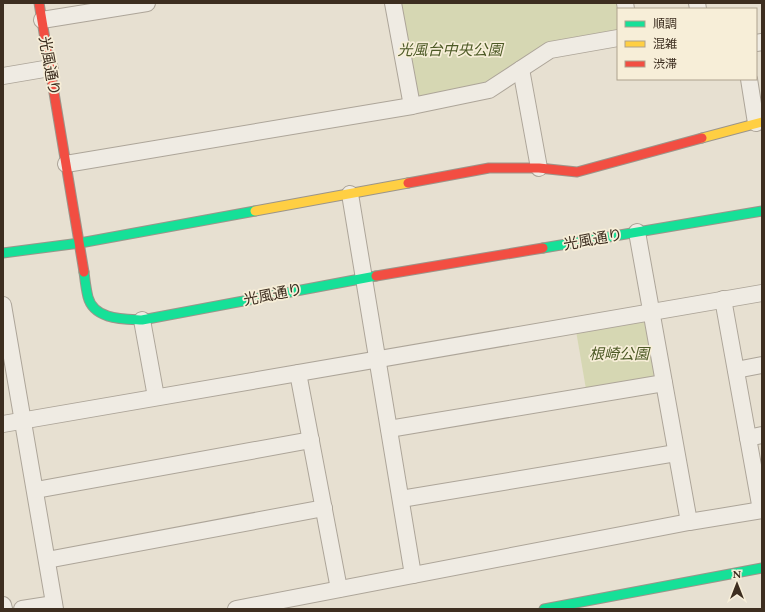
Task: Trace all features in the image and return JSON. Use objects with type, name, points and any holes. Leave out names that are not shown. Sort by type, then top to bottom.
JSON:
[{"type":"street","name":"光風通り","points":[[39,3],[80,243],[88,299],[94,309],[106,317],[142,320],[365,278],[762,211]]},
{"type":"street","points":[[42,20],[125,5],[147,3]]},
{"type":"street","points":[[393,3],[412,106]]},
{"type":"street","points":[[66,164],[412,106],[489,90],[550,50],[617,38]]},
{"type":"street","points":[[3,76],[50,68]]},
{"type":"street","points":[[521,69],[539,168]]},
{"type":"street","points":[[3,253],[80,243],[489,168],[539,168],[577,172],[759,123],[749,80]]},
{"type":"street","points":[[350,194],[413,574]]},
{"type":"street","points":[[637,232],[689,522]]},
{"type":"street","points":[[3,424],[762,293]]},
{"type":"street","points":[[236,609],[268,606],[339,589],[413,574],[689,522],[761,510],[755,436],[736,370],[723,299]]},
{"type":"street","points":[[4,312],[55,606],[22,609]]},
{"type":"street","points":[[142,320],[156,397]]},
{"type":"street","points":[[736,370],[762,365]]},
{"type":"street","points":[[298,373],[339,589]]},
{"type":"street","points":[[389,429],[664,383]]},
{"type":"street","points":[[36,490],[310,440]]},
{"type":"street","points":[[401,499],[676,453]]},
{"type":"street","points":[[47,560],[324,508]]},
{"type":"street","points":[[544,609],[762,568]]},
{"type":"street","points":[[3,605],[4,609]]},
{"type":"green space","name":"光風台中央公園","points":[[393,3],[625,3],[617,8],[617,38],[550,50],[489,90],[412,106]]},
{"type":"green space","name":"根崎公園","points":[[651,312],[664,383],[587,395],[575,325]]},
{"type":"traffic: fast","points":[[3,253],[80,243],[255,211]]},
{"type":"traffic: fast","points":[[543,248],[762,211]]},
{"type":"traffic: fast","points":[[84,272],[88,297],[91,305],[96,310],[110,317],[142,320],[376,276]]},
{"type":"traffic: fast","points":[[544,609],[762,568]]},
{"type":"traffic: slow","points":[[702,138],[762,122]]},
{"type":"traffic: slow","points":[[255,211],[408,183]]},
{"type":"traffic: jam","points":[[39,3],[84,272]]},
{"type":"traffic: jam","points":[[408,183],[489,168],[539,168],[577,172],[702,138]]},
{"type":"traffic: jam","points":[[376,276],[543,248]]}]
